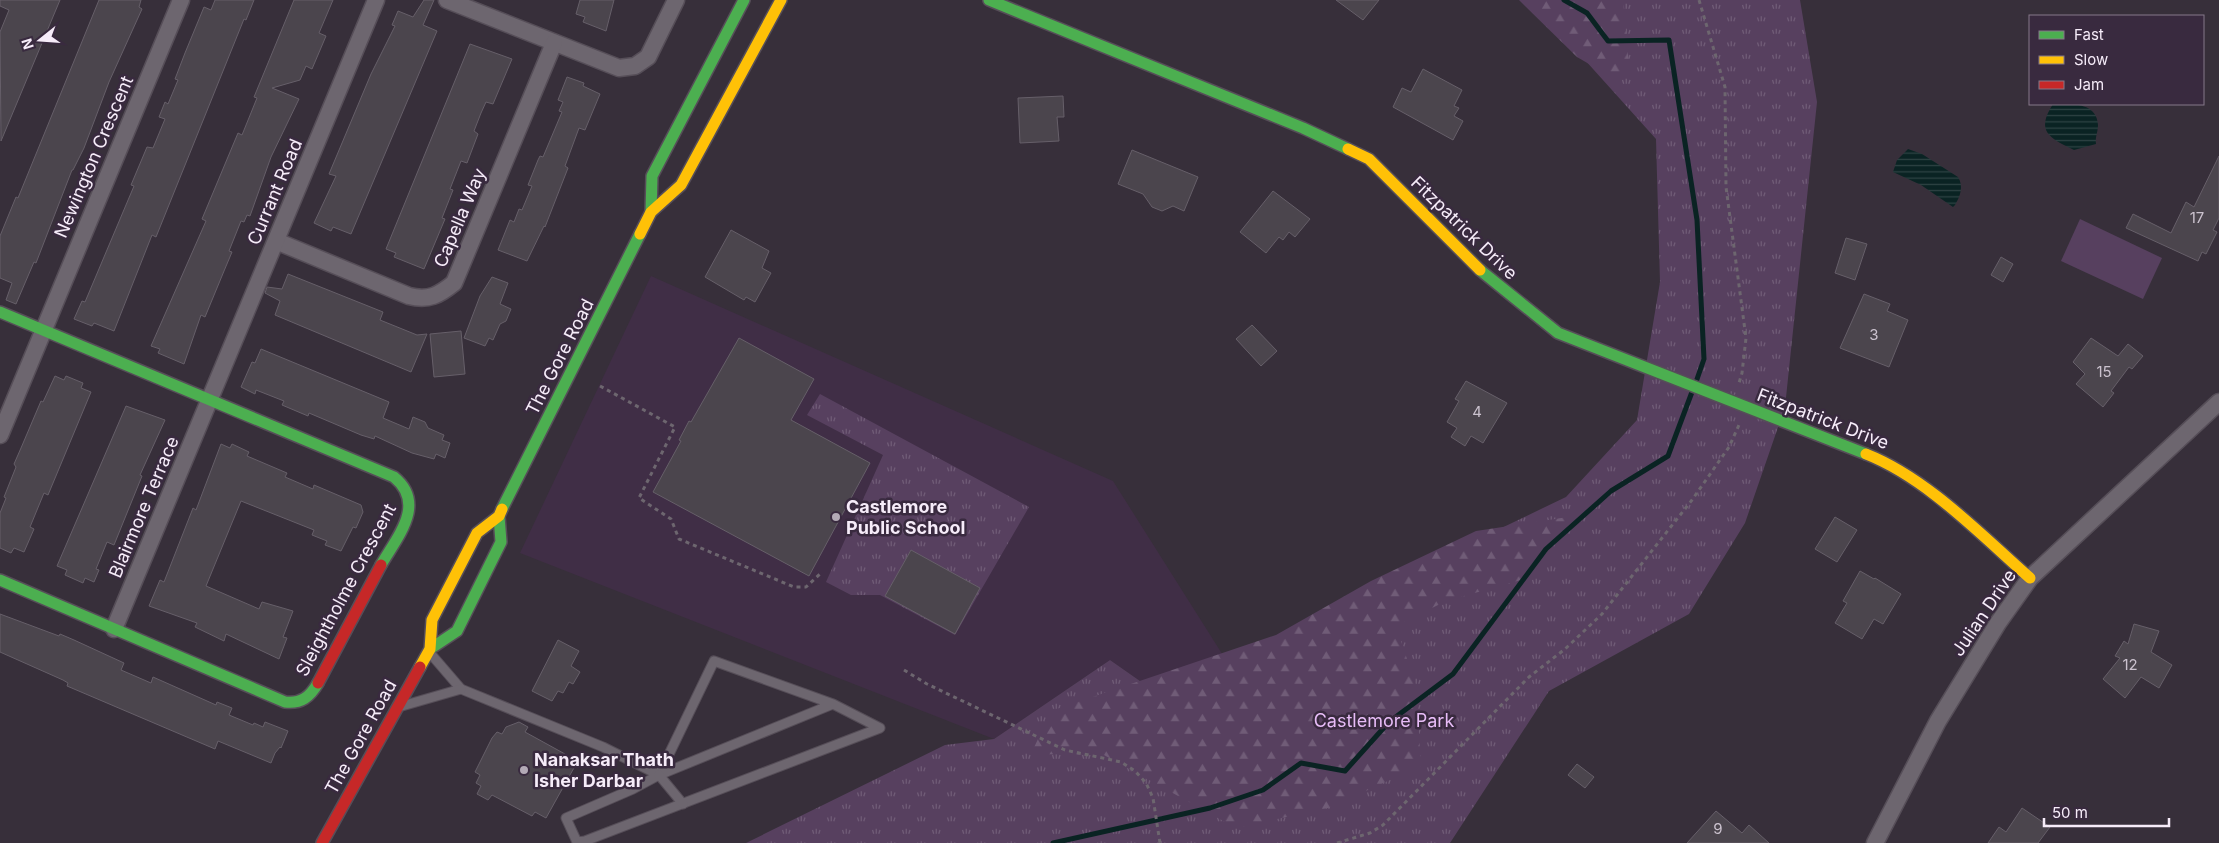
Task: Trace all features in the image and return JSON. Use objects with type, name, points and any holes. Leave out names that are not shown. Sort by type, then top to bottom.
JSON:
[{"type":"street","name":"Newington Crescent","points":[[0,435],[181,0]]},
{"type":"street","name":"Currant Road","points":[[211,400],[376,0]]},
{"type":"street","points":[[447,0],[607,65],[619,68],[635,66],[648,56],[676,0]]},
{"type":"street","name":"The Gore Road","points":[[651,212],[652,176],[744,0]]},
{"type":"street","name":"The Gore Road","points":[[322,843],[429,650],[432,620],[477,533],[499,516],[651,212],[681,185],[780,0]]},
{"type":"street","name":"Fitzpatrick Drive","points":[[989,0],[1303,128],[1369,158],[1466,258],[1511,298],[1558,333],[1887,462],[1928,490],[2030,578]]},
{"type":"street","name":"Capella Way","points":[[276,241],[409,296],[422,299],[439,296],[454,283],[554,44]]},
{"type":"street","name":"Sleightholme Crescent","points":[[0,312],[389,474],[403,482],[411,503],[410,512],[314,690],[309,697],[302,701],[285,702],[0,580]]},
{"type":"street","name":"Blairmore Terrace","points":[[114,629],[211,400]]},
{"type":"street","name":"Julian Drive","points":[[1875,843],[1940,718],[1998,623],[2030,578],[2219,402]]},
{"type":"street","name":"The Gore Road","points":[[429,650],[457,630],[502,542],[499,516]]},
{"type":"lane","points":[[429,650],[461,689],[482,699],[522,712],[603,747],[659,775],[683,804]]},
{"type":"lane","points":[[659,775],[714,661],[833,704],[880,728],[585,841],[576,842],[566,818],[633,789],[659,775],[833,704]]},
{"type":"lane","points":[[397,708],[461,689]]},
{"type":"path","points":[[1699,0],[1725,86],[1726,186],[1746,338],[1742,373],[1732,402]]},
{"type":"path","points":[[600,386],[675,427],[639,498],[671,519],[679,539],[794,587],[806,587],[821,573]]},
{"type":"path","points":[[1337,843],[1370,832],[1383,824],[1528,677],[1565,649],[1602,614],[1692,500],[1729,446],[1747,408]]},
{"type":"path","points":[[904,670],[927,684],[1065,750],[1121,762],[1135,771],[1146,783],[1153,798],[1160,843]]},
{"type":"shaded area","points":[[2052,105],[2078,105],[2088,108],[2096,117],[2098,125],[2096,144],[2074,150],[2058,142],[2052,138],[2045,128]]},
{"type":"shaded area","points":[[1908,149],[1922,154],[1958,177],[1961,191],[1953,207],[1921,185],[1893,172],[1897,160]]},
{"type":"shaded area","name":"Castlemore Public School","points":[[651,276],[1113,481],[1226,660],[1150,688],[1110,660],[994,739],[520,553]]},
{"type":"green space","points":[[1519,0],[1623,0],[1630,76],[1608,75],[1577,57]]},
{"type":"green space","name":"Castlemore Park","points":[[1531,0],[1800,0],[1817,102],[1785,407],[1745,523],[1689,614],[1549,691],[1450,843],[746,843],[945,745],[994,739],[1110,660],[1150,688],[1226,660],[1566,497],[1637,420],[1660,282],[1656,139]]},
{"type":"green space","points":[[2080,219],[2162,258],[2143,299],[2061,261]]},
{"type":"green space","points":[[820,394],[1029,507],[955,635],[880,595],[851,595],[826,582],[883,455],[807,415]]},
{"type":"green space","points":[[1581,515],[1521,580],[1446,601],[1396,626],[1416,686],[1421,766],[1328,808],[1236,828],[1104,755],[1031,754],[1051,711],[1276,635],[1371,581],[1476,531]]},
{"type":"building","points":[[0,0],[60,0],[1,141],[0,32],[9,10],[0,6]]},
{"type":"building","points":[[99,0],[141,0],[139,7],[142,9],[109,82],[84,148],[72,170],[36,263],[34,262],[16,304],[6,300],[12,283],[0,278],[0,236],[16,197],[18,198]]},
{"type":"building","points":[[215,0],[254,0],[246,20],[244,19],[156,237],[152,235],[114,331],[94,323],[92,326],[74,319],[82,301],[85,302],[134,186],[131,185],[147,147],[153,148],[165,119],[159,117],[165,102],[168,104],[178,80],[175,79],[204,7],[211,10]]},
{"type":"building","points":[[294,0],[333,0],[319,33],[326,36],[312,69],[306,66],[300,80],[272,88],[299,99],[271,157],[250,216],[247,215],[244,222],[241,221],[229,251],[232,252],[205,317],[201,315],[184,364],[158,353],[160,349],[151,346],[206,221],[202,219],[238,133],[242,135],[257,98],[254,97]]},
{"type":"building","points":[[424,0],[434,0],[423,25],[437,31],[351,234],[333,227],[331,231],[314,223],[336,176],[329,174],[371,74],[395,26],[392,25],[398,11],[413,17]]},
{"type":"building","points":[[580,0],[614,0],[606,31],[583,22],[585,17],[576,14]]},
{"type":"building","points":[[1336,0],[1379,0],[1363,20]]},
{"type":"building","points":[[470,44],[512,59],[493,104],[486,102],[481,113],[474,131],[478,134],[467,163],[461,161],[450,189],[453,190],[442,218],[445,219],[424,269],[394,257],[396,253],[386,249]]},
{"type":"building","points":[[1423,69],[1462,90],[1454,106],[1459,108],[1454,116],[1463,121],[1453,140],[1393,107],[1402,88],[1411,92]]},
{"type":"building","points":[[567,77],[584,83],[583,86],[600,94],[585,130],[579,128],[565,166],[568,168],[545,227],[527,261],[498,250],[510,220],[514,222],[519,209],[522,210],[532,186],[528,185],[538,160],[540,156],[543,157],[562,112],[559,111],[563,102],[558,100]]},
{"type":"building","points":[[1063,96],[1064,117],[1057,117],[1059,141],[1020,143],[1018,98]]},
{"type":"building","points":[[1132,150],[1198,177],[1184,211],[1173,206],[1162,211],[1152,207],[1143,194],[1118,184]]},
{"type":"building","points":[[2219,156],[2219,218],[2213,230],[2217,232],[2206,254],[2202,252],[2198,261],[2126,228],[2133,214],[2171,233],[2186,202],[2194,207]]},
{"type":"building","points":[[1273,191],[1310,219],[1295,237],[1289,232],[1283,240],[1279,237],[1266,253],[1240,232]]},
{"type":"building","points":[[731,230],[769,251],[762,268],[771,273],[755,302],[746,297],[744,300],[705,277]]},
{"type":"building","points":[[1846,238],[1867,244],[1855,280],[1835,273]]},
{"type":"building","points":[[2001,257],[2013,264],[2003,282],[1991,275]]},
{"type":"building","points":[[288,274],[383,312],[380,320],[417,335],[427,334],[411,372],[275,315],[280,301],[265,293],[267,287],[282,289]]},
{"type":"building","points":[[492,277],[508,283],[500,304],[511,309],[506,321],[500,324],[493,340],[489,338],[485,346],[464,338],[480,296]]},
{"type":"building","points":[[1864,294],[1890,304],[1887,311],[1908,320],[1889,367],[1840,348]]},
{"type":"building","points":[[1252,325],[1277,351],[1261,366],[1236,339]]},
{"type":"building","points":[[461,331],[465,374],[434,377],[430,334]]},
{"type":"building","points":[[739,338],[814,379],[791,420],[870,463],[809,576],[653,492],[681,441],[679,440],[689,421],[691,422]]},
{"type":"building","points":[[2091,338],[2118,356],[2128,344],[2143,356],[2132,369],[2129,367],[2111,391],[2114,393],[2103,407],[2076,384],[2085,374],[2073,362]]},
{"type":"building","points":[[261,349],[389,402],[383,418],[409,429],[413,417],[425,422],[428,428],[444,435],[442,440],[450,443],[445,458],[436,454],[434,459],[412,453],[375,436],[374,439],[361,435],[309,413],[308,416],[282,405],[284,401],[256,390],[255,394],[241,387],[252,362],[255,363]]},
{"type":"building","points":[[55,376],[64,380],[66,376],[83,383],[81,388],[91,392],[48,495],[44,493],[30,527],[34,529],[24,552],[14,548],[11,553],[0,548],[0,513],[16,467],[14,464],[41,401],[43,402]]},
{"type":"building","points":[[1466,381],[1507,403],[1483,443],[1471,436],[1465,446],[1451,437],[1457,428],[1447,422],[1459,401],[1455,399]]},
{"type":"building","points":[[126,406],[165,420],[140,475],[142,476],[114,545],[107,542],[96,569],[99,570],[94,582],[85,578],[83,583],[65,575],[67,570],[57,566]]},
{"type":"building","points":[[221,444],[230,448],[232,444],[249,452],[247,456],[287,473],[285,477],[313,489],[314,485],[361,505],[363,512],[356,528],[353,527],[341,551],[325,545],[327,541],[312,535],[314,530],[241,501],[206,586],[259,609],[262,602],[293,611],[283,637],[287,638],[279,659],[226,634],[224,641],[195,627],[197,623],[149,606],[160,580],[164,582],[193,508],[196,510]]},
{"type":"building","points":[[1835,517],[1857,530],[1837,562],[1815,549]]},
{"type":"building","points":[[911,550],[980,588],[955,634],[885,596]]},
{"type":"building","points":[[1860,571],[1901,594],[1883,624],[1874,619],[1862,639],[1835,623],[1847,603],[1843,601]]},
{"type":"building","points":[[0,614],[74,640],[124,663],[121,670],[151,683],[153,677],[216,705],[217,702],[232,708],[229,715],[253,725],[254,723],[263,727],[265,722],[288,731],[281,748],[275,753],[271,763],[218,741],[215,749],[67,686],[68,683],[63,680],[0,652]]},
{"type":"building","points":[[2134,624],[2159,631],[2151,652],[2172,665],[2159,688],[2141,677],[2125,698],[2103,679],[2120,658],[2115,656],[2124,641],[2128,644]]},
{"type":"building","points":[[558,640],[579,651],[571,666],[580,672],[573,684],[569,682],[563,693],[558,691],[552,701],[532,691]]},
{"type":"building","name":"Nanaksar Thath Isher Darbar","points":[[519,722],[528,727],[525,732],[565,754],[563,759],[575,766],[546,818],[535,812],[532,816],[492,795],[488,800],[477,794],[481,786],[476,783],[480,775],[475,772],[492,738],[497,732],[502,734],[506,727]]},
{"type":"building","points":[[1577,764],[1594,777],[1585,788],[1568,775]]},
{"type":"building","points":[[2022,808],[2050,827],[2038,843],[1988,843],[1999,827],[2006,832]]},
{"type":"building","points":[[1716,811],[1742,833],[1749,825],[1769,843],[1687,843]]},
{"type":"waterway","points":[[1564,0],[1587,13],[1608,41],[1669,40],[1697,220],[1704,359],[1696,382]]},
{"type":"waterway","points":[[1053,843],[1210,808],[1263,790],[1301,763],[1345,771],[1389,722],[1453,674],[1546,549],[1611,491],[1668,456],[1692,392]]},
{"type":"traffic: fast","points":[[651,212],[652,176],[744,0]]},
{"type":"traffic: fast","points":[[989,0],[1303,128],[1348,149]]},
{"type":"traffic: fast","points":[[502,509],[640,234]]},
{"type":"traffic: fast","points":[[1480,270],[1558,333],[1866,454]]},
{"type":"traffic: fast","points":[[0,312],[394,477],[404,487],[409,509],[401,532],[381,565]]},
{"type":"traffic: fast","points":[[430,649],[457,631],[501,542],[499,516]]},
{"type":"traffic: fast","points":[[0,580],[285,702],[296,702],[304,699],[318,683]]},
{"type":"traffic: slow","points":[[640,234],[651,212],[681,185],[781,0]]},
{"type":"traffic: slow","points":[[1348,149],[1369,159],[1480,270]]},
{"type":"traffic: slow","points":[[1866,454],[1889,464],[1932,492],[2030,578]]},
{"type":"traffic: slow","points":[[420,667],[430,649],[432,620],[477,533],[499,516],[502,509]]},
{"type":"traffic: jam","points":[[318,683],[381,565]]},
{"type":"traffic: jam","points":[[322,843],[420,667]]},
{"type":"place","name":"Castlemore Public School","points":[[836,517]]},
{"type":"place","name":"Nanaksar Thath Isher Darbar","points":[[524,770]]}]
